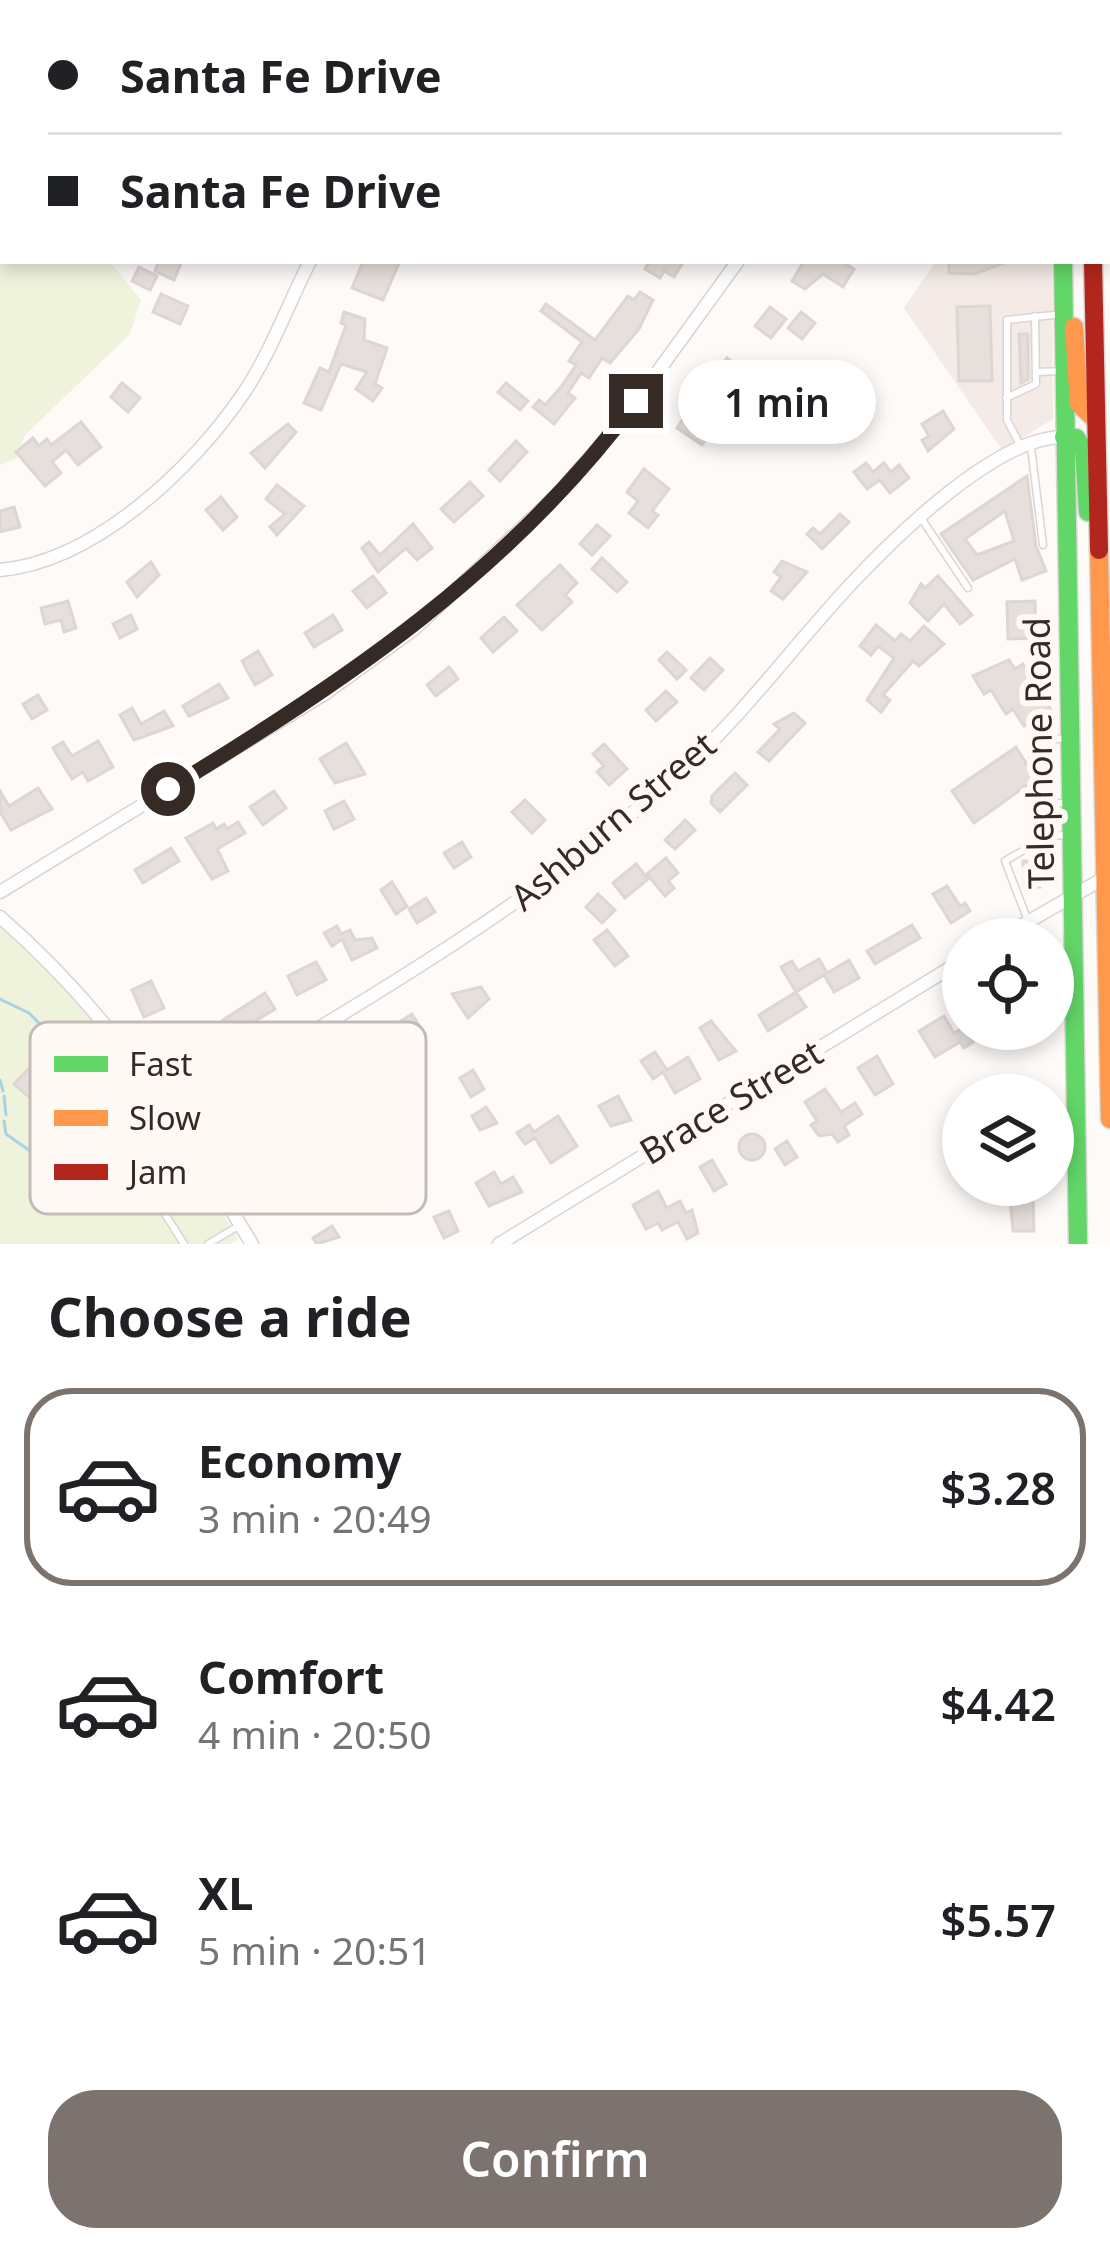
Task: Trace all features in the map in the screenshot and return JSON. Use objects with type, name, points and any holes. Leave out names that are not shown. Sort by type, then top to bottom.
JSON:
[{"type":"main road","name":"Telephone Road","points":[[1063,264],[1078,1244]]},
{"type":"main road","name":"Telephone Road","points":[[1093,264],[1101,355],[1096,420],[1104,460],[1100,569],[1106,622],[1110,1120]]},
{"type":"main road","points":[[1064,310],[1076,332],[1078,404],[1096,420]]},
{"type":"main road","points":[[1064,437],[1076,438],[1084,450],[1090,532],[1100,569]]},
{"type":"street","points":[[0,569],[50,557],[110,524],[199,447],[244,393],[308,264]]},
{"type":"street","points":[[0,892],[326,693],[413,630],[555,497],[622,421],[736,264]]},
{"type":"street","name":"Ashburn Street","points":[[329,1022],[468,939],[584,853],[682,771],[919,515],[1026,446],[1064,437]]},
{"type":"street","points":[[1033,918],[1109,876]]},
{"type":"street","points":[[0,917],[106,1022]]},
{"type":"street","name":"Brace Street","points":[[499,1244],[942,973]]},
{"type":"street","points":[[233,1214],[251,1244]]},
{"type":"lane","points":[[1043,545],[1026,446],[1007,420],[1007,320],[1064,310]]},
{"type":"lane","points":[[1006,398],[1031,389],[1037,372],[1035,316]]},
{"type":"lane","points":[[1037,372],[1064,371]]},
{"type":"lane","points":[[919,515],[968,588]]},
{"type":"lane","points":[[1072,737],[1056,739],[1030,760],[1044,774],[1044,803],[1074,804]]},
{"type":"lane","points":[[1027,918],[1006,861],[1048,836],[1074,835]]},
{"type":"lane","points":[[165,1214],[184,1244]]},
{"type":"lane","points":[[208,1244],[240,1226]]},
{"type":"shaded area","points":[[934,264],[1052,264],[1053,419],[1002,450],[904,308]]},
{"type":"green space","points":[[0,264],[111,264],[141,300],[130,334],[25,435],[16,459],[0,465]]},
{"type":"green space","points":[[0,927],[98,1022],[30,1022],[30,1214],[223,1214],[238,1239],[230,1244],[0,1244]]},
{"type":"building","points":[[158,264],[181,264],[174,280],[155,271]]},
{"type":"building","points":[[362,264],[399,264],[383,300],[352,288]]},
{"type":"building","points":[[648,264],[682,264],[674,277],[664,271],[660,278],[645,269]]},
{"type":"building","points":[[802,264],[846,264],[854,269],[843,287],[823,274],[805,289],[792,281]]},
{"type":"building","points":[[949,264],[1001,264],[975,274],[949,273]]},
{"type":"building","points":[[139,267],[157,276],[150,290],[132,281]]},
{"type":"building","points":[[640,292],[653,300],[639,329],[610,363],[602,358],[589,378],[581,373],[568,393],[575,398],[554,424],[533,407],[539,400],[545,405],[561,387],[576,365],[569,361],[582,342],[541,311],[546,304],[595,340],[628,296],[634,300]]},
{"type":"building","points":[[161,294],[188,306],[180,324],[153,312]]},
{"type":"building","points":[[990,306],[992,381],[959,381],[957,307]]},
{"type":"building","points":[[770,307],[786,319],[771,338],[755,326]]},
{"type":"building","points":[[344,312],[365,319],[364,340],[387,348],[375,384],[382,388],[373,401],[356,389],[367,372],[341,364],[321,410],[304,403],[320,368],[329,372],[346,325],[341,323]]},
{"type":"building","points":[[801,312],[815,323],[802,339],[788,328]]},
{"type":"building","points":[[1019,334],[1028,334],[1028,379],[1021,383]]},
{"type":"building","points":[[727,358],[751,378],[760,367],[785,387],[774,400],[754,384],[740,402],[711,379]]},
{"type":"building","points":[[122,383],[140,398],[128,412],[111,397]]},
{"type":"building","points":[[506,383],[528,401],[520,410],[498,392]]},
{"type":"building","points":[[943,411],[954,429],[928,451],[922,440],[929,436],[922,424]]},
{"type":"building","points":[[687,413],[712,430],[702,445],[677,428]]},
{"type":"building","points":[[81,422],[101,447],[78,465],[66,450],[52,462],[61,473],[45,486],[16,452],[33,438],[39,446],[47,439],[51,445]]},
{"type":"building","points":[[288,424],[296,432],[265,468],[251,453]]},
{"type":"building","points":[[516,441],[527,452],[500,481],[489,470]]},
{"type":"building","points":[[866,463],[873,472],[884,463],[891,472],[899,465],[909,478],[890,493],[880,480],[867,489],[854,472]]},
{"type":"building","points":[[644,469],[669,489],[652,511],[658,515],[648,528],[629,513],[638,501],[627,492]]},
{"type":"building","points":[[1027,476],[1036,546],[1046,571],[1022,580],[1015,559],[973,580],[941,534]],"holes":[[[1005,511],[1014,541],[977,555],[965,539]]]},
{"type":"building","points":[[470,482],[483,496],[454,522],[441,509]]},
{"type":"building","points":[[277,485],[304,506],[277,535],[270,527],[285,514],[266,499]]},
{"type":"building","points":[[221,497],[237,517],[223,530],[206,510]]},
{"type":"building","points":[[14,507],[20,527],[0,532],[0,511]]},
{"type":"building","points":[[840,514],[849,522],[822,549],[807,534],[813,528],[820,534]]},
{"type":"building","points":[[413,524],[432,548],[417,560],[406,548],[378,572],[362,548],[369,542],[380,555]]},
{"type":"building","points":[[597,525],[610,536],[592,555],[580,544]]},
{"type":"building","points":[[602,558],[627,582],[617,592],[592,569]]},
{"type":"building","points":[[782,561],[807,572],[783,599],[771,591],[781,577],[774,572]]},
{"type":"building","points":[[151,562],[159,575],[137,597],[127,582]]},
{"type":"building","points":[[560,565],[577,583],[565,595],[572,602],[542,630],[517,605]]},
{"type":"building","points":[[373,576],[386,593],[367,608],[353,591]]},
{"type":"building","points":[[938,576],[972,615],[960,624],[944,604],[928,621],[910,603],[921,584],[925,588]]},
{"type":"building","points":[[68,601],[76,628],[64,632],[61,620],[45,624],[41,608]]},
{"type":"building","points":[[1035,601],[1036,638],[1008,639],[1007,602]]},
{"type":"building","points":[[131,615],[137,629],[120,638],[113,624]]},
{"type":"building","points":[[333,615],[342,630],[314,647],[305,633]]},
{"type":"building","points":[[504,617],[517,631],[493,652],[481,638]]},
{"type":"building","points":[[876,625],[895,641],[901,634],[910,641],[924,626],[944,644],[919,666],[913,661],[883,695],[890,700],[881,712],[867,700],[894,658],[878,646],[871,655],[860,646]]},
{"type":"building","points":[[258,651],[272,675],[255,685],[242,661]]},
{"type":"building","points":[[667,652],[686,670],[677,679],[659,660]]},
{"type":"building","points":[[710,658],[723,670],[704,690],[691,678]]},
{"type":"building","points":[[1009,660],[1015,669],[1023,664],[1051,710],[1024,726],[1013,709],[1006,714],[991,690],[984,694],[973,676]]},
{"type":"building","points":[[449,667],[458,679],[436,696],[427,685]]},
{"type":"building","points":[[219,684],[228,698],[189,716],[183,706]]},
{"type":"building","points":[[666,691],[677,702],[656,721],[646,710]]},
{"type":"building","points":[[38,695],[47,710],[32,719],[23,704]]},
{"type":"building","points":[[132,708],[141,724],[164,711],[173,726],[134,740],[120,715]]},
{"type":"building","points":[[794,713],[805,723],[769,761],[758,752],[780,729],[774,724]]},
{"type":"building","points":[[98,741],[113,767],[88,781],[83,772],[72,779],[53,748],[63,742],[72,756]]},
{"type":"building","points":[[346,743],[365,774],[335,783],[320,759]]},
{"type":"building","points":[[604,744],[627,769],[609,785],[597,772],[604,766],[593,754]]},
{"type":"building","points":[[1016,747],[1036,779],[974,823],[952,791]]},
{"type":"building","points":[[735,773],[747,785],[720,812],[711,803],[712,796]]},
{"type":"building","points":[[38,788],[52,809],[11,830],[0,812],[0,791],[9,806]]},
{"type":"building","points":[[274,791],[286,808],[263,825],[250,807]]},
{"type":"building","points":[[525,800],[545,820],[532,833],[512,812]]},
{"type":"building","points":[[344,801],[354,819],[334,829],[325,811]]},
{"type":"building","points":[[685,820],[695,830],[675,849],[665,840]]},
{"type":"building","points":[[238,822],[245,833],[217,849],[228,871],[212,879],[186,838],[213,823],[216,829],[224,824],[227,829]]},
{"type":"building","points":[[462,842],[471,857],[454,868],[444,853]]},
{"type":"building","points":[[171,848],[179,861],[143,883],[135,870]]},
{"type":"building","points":[[666,858],[678,873],[668,881],[674,888],[665,896],[647,874]]},
{"type":"building","points":[[1023,861],[1039,861],[1040,887],[1024,888]]},
{"type":"building","points":[[636,864],[648,879],[625,898],[613,883]]},
{"type":"building","points":[[392,882],[407,906],[396,914],[381,890]]},
{"type":"building","points":[[947,886],[960,906],[965,903],[970,911],[948,918],[933,894]]},
{"type":"building","points":[[598,894],[615,910],[602,923],[586,907]]},
{"type":"building","points":[[426,898],[435,912],[417,923],[409,909]]},
{"type":"building","points":[[912,925],[920,938],[875,964],[867,951]]},
{"type":"building","points":[[337,926],[341,934],[350,930],[355,940],[372,938],[377,948],[352,960],[342,939],[332,946],[324,933]]},
{"type":"building","points":[[607,930],[628,956],[615,966],[594,940]]},
{"type":"building","points":[[819,959],[827,973],[849,960],[859,978],[834,992],[824,975],[796,992],[781,967],[792,961],[798,971]]},
{"type":"building","points":[[316,962],[326,980],[297,995],[288,976]]},
{"type":"building","points":[[151,981],[164,1008],[144,1017],[132,990]]},
{"type":"building","points":[[481,987],[489,999],[468,1018],[452,994]]},
{"type":"building","points":[[796,992],[806,1007],[768,1031],[759,1015]]},
{"type":"building","points":[[265,993],[275,1009],[254,1022],[223,1020]]},
{"type":"building","points":[[942,1017],[942,1050],[947,1050],[935,1057],[919,1031]]},
{"type":"building","points":[[711,1021],[736,1051],[719,1060],[700,1028]]},
{"type":"building","points":[[655,1052],[667,1070],[688,1057],[700,1079],[675,1093],[663,1072],[653,1079],[641,1061]]},
{"type":"building","points":[[877,1056],[893,1084],[875,1095],[858,1068]]},
{"type":"building","points":[[30,1067],[30,1098],[14,1084]]},
{"type":"building","points":[[473,1070],[484,1089],[471,1097],[460,1078]]},
{"type":"building","points":[[825,1089],[841,1112],[855,1103],[862,1114],[844,1126],[849,1135],[838,1142],[832,1134],[819,1136],[811,1125],[817,1121],[805,1102]]},
{"type":"building","points":[[618,1096],[631,1120],[611,1126],[599,1106]]},
{"type":"building","points":[[486,1107],[497,1123],[480,1130],[472,1116]]},
{"type":"building","points":[[558,1116],[577,1146],[551,1163],[535,1138],[525,1144],[517,1133],[529,1125],[534,1132]]},
{"type":"building","points":[[752,1134],[765,1147],[752,1160],[739,1147]]},
{"type":"building","points":[[787,1141],[797,1157],[785,1165],[775,1149]]},
{"type":"building","points":[[712,1160],[726,1184],[714,1191],[700,1167]]},
{"type":"building","points":[[494,1172],[501,1184],[513,1177],[522,1192],[489,1206],[476,1183]]},
{"type":"building","points":[[658,1191],[667,1208],[680,1201],[686,1213],[692,1210],[698,1233],[687,1239],[678,1222],[662,1230],[658,1223],[646,1229],[633,1205]]},
{"type":"building","points":[[1011,1206],[1033,1206],[1034,1231],[1013,1231]]},
{"type":"building","points":[[449,1211],[458,1231],[444,1238],[434,1217]]},
{"type":"building","points":[[332,1226],[339,1237],[317,1244],[313,1238]]},
{"type":"waterway","points":[[0,999],[38,1022]]},
{"type":"waterway","points":[[0,1080],[3,1091]]},
{"type":"waterway","points":[[4,1096],[6,1115]]},
{"type":"waterway","points":[[4,1121],[6,1134],[30,1151]]},
{"type":"traffic: fast","points":[[1063,264],[1078,1244]]},
{"type":"traffic: fast","points":[[1064,437],[1076,438],[1084,450],[1088,512]]},
{"type":"traffic: slow","points":[[1074,327],[1079,404],[1096,420]]},
{"type":"traffic: slow","points":[[1099,550],[1110,1119]]},
{"type":"traffic: jam","points":[[1093,264],[1099,550]]},
{"type":"route","points":[[168,789],[326,693],[413,630],[555,497],[636,401]]}]
